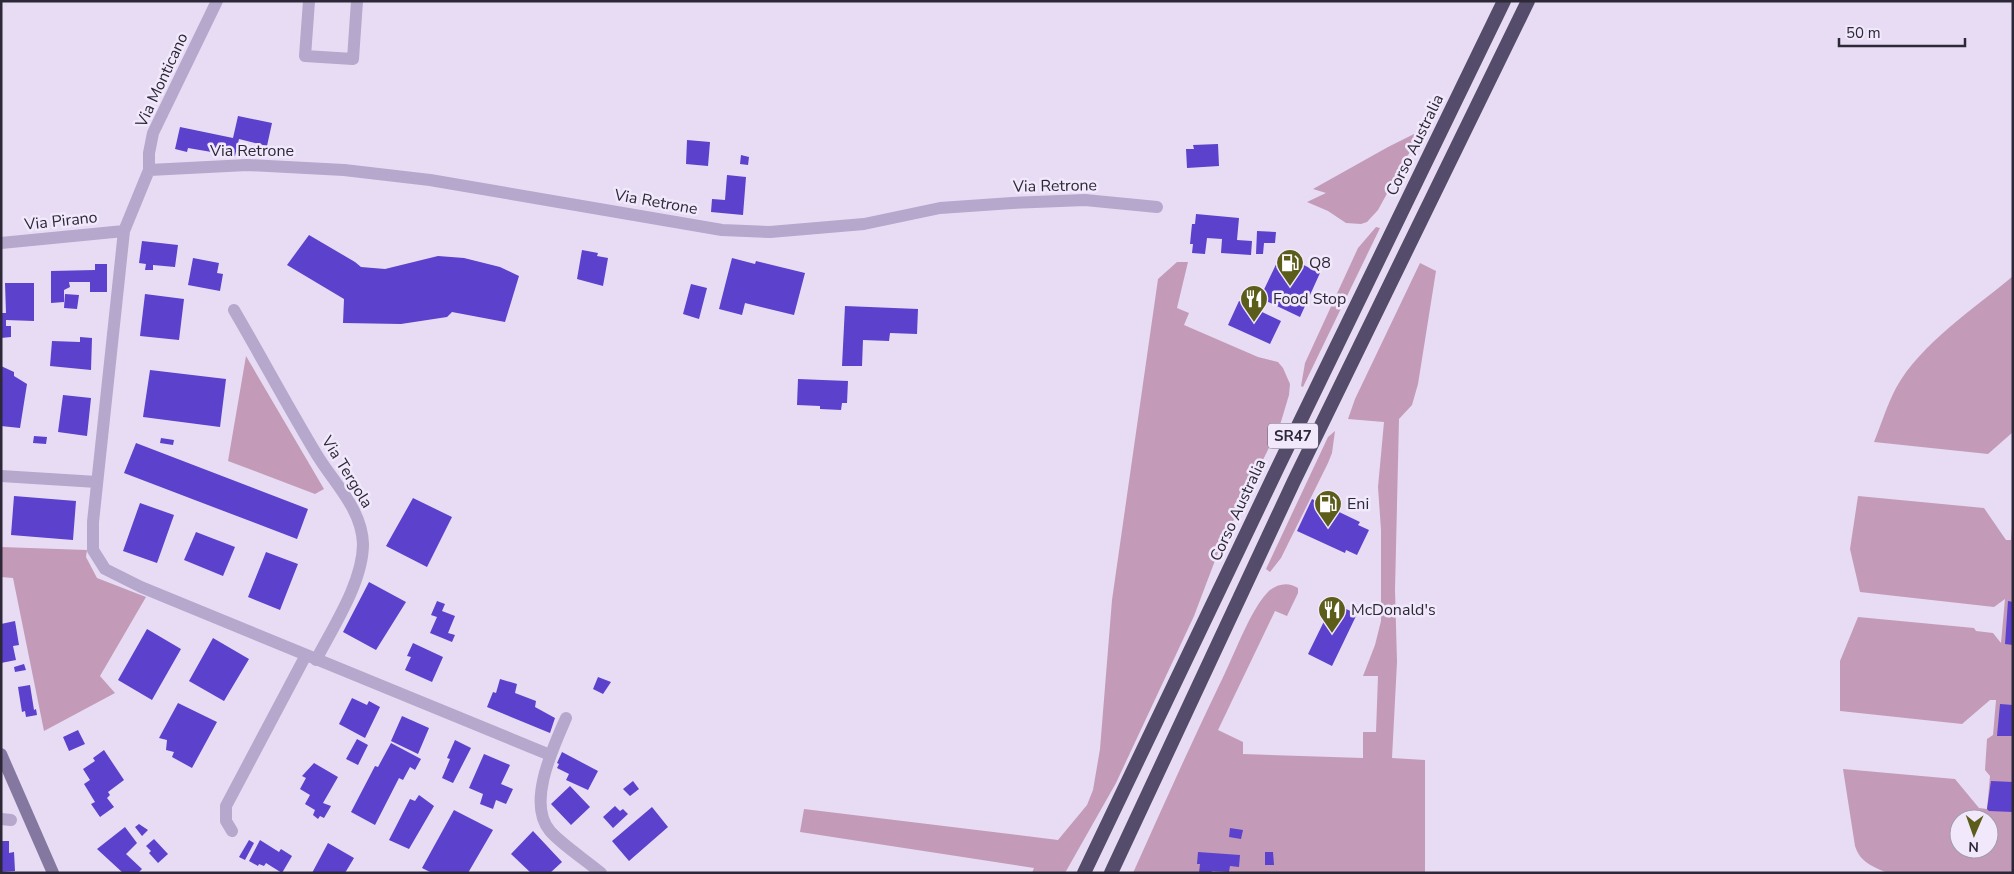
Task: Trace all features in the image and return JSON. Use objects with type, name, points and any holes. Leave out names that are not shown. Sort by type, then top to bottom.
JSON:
[{"type":"highway","name":"Corso Australia","points":[[1084,873],[1504,1]]},
{"type":"highway","name":"SR47","points":[[1111,873],[1294,481],[1528,1]]},
{"type":"main road","points":[[1,754],[53,873]]},
{"type":"street","name":"Via Monticano","points":[[124,231],[149,170],[149,153],[153,133],[217,1]]},
{"type":"street","points":[[309,1],[305,56],[353,59],[357,1]]},
{"type":"street","name":"Via Retrone","points":[[149,170],[247,165],[344,170],[430,180],[722,230],[770,232],[864,224],[940,208],[1012,203],[1085,200],[1158,207]]},
{"type":"street","points":[[124,231],[112,360],[97,482],[93,550],[105,569],[141,587],[550,755]]},
{"type":"street","name":"Via Pirano","points":[[1,243],[124,231]]},
{"type":"street","name":"Via Tergola","points":[[232,831],[226,821],[226,806],[354,585],[360,566],[363,545],[360,526],[352,506],[317,456],[234,310]]},
{"type":"street","points":[[1,476],[97,482]]},
{"type":"street","points":[[566,718],[550,755],[540,797],[543,819],[549,831],[601,873]]},
{"type":"shaded area","points":[[1414,134],[1419,135],[1378,210],[1367,222],[1361,224],[1346,223],[1328,211],[1307,202],[1326,193],[1313,189]]},
{"type":"shaded area","points":[[1376,227],[1380,228],[1303,387],[1301,386],[1305,363],[1358,248]]},
{"type":"shaded area","points":[[1177,262],[1188,262],[1177,308],[1189,313],[1184,325],[1258,357],[1278,362],[1283,368],[1290,384],[1289,395],[1280,425],[1219,550],[1194,616],[1116,783],[1065,873],[1032,873],[1034,868],[800,832],[804,809],[1058,840],[1087,805],[1093,790],[1100,749],[1112,600],[1158,279]]},
{"type":"shaded area","points":[[1420,263],[1436,271],[1418,384],[1412,405],[1399,419],[1395,590],[1397,662],[1392,758],[1425,760],[1425,873],[1133,873],[1244,631],[1261,600],[1274,587],[1282,584],[1294,586],[1298,588],[1298,593],[1287,616],[1275,611],[1218,730],[1243,742],[1243,754],[1363,758],[1363,732],[1376,732],[1378,676],[1363,676],[1375,645],[1381,621],[1381,530],[1378,487],[1384,422],[1348,419],[1355,399]]},
{"type":"shaded area","points":[[2013,276],[2013,432],[1988,454],[1874,442],[1896,388],[1919,356],[1949,328]]},
{"type":"shaded area","points":[[246,356],[324,489],[315,494],[228,461]]},
{"type":"shaded area","points":[[1335,431],[1332,453],[1328,463],[1281,558],[1270,572],[1266,569],[1328,437]]},
{"type":"shaded area","points":[[1858,496],[1984,508],[2006,540],[2011,540],[2013,516],[2013,873],[1888,873],[1868,863],[1857,852],[1843,769],[1955,779],[1979,808],[1987,809],[1990,776],[1985,770],[1987,739],[1993,735],[1996,700],[1990,700],[1962,724],[1840,711],[1840,661],[1858,617],[1974,628],[1976,631],[1993,633],[2001,643],[2005,599],[1994,607],[1860,592],[1850,549]]},
{"type":"shaded area","points":[[1,547],[87,550],[86,557],[97,578],[146,597],[100,676],[115,693],[44,731],[13,578],[1,577]]},
{"type":"building","points":[[238,116],[272,123],[267,146],[239,139],[235,156],[188,148],[187,152],[175,149],[180,127],[233,138]]},
{"type":"building","points":[[687,140],[710,142],[708,166],[686,164]]},
{"type":"building","points":[[1218,144],[1219,166],[1187,168],[1186,149],[1194,149],[1193,145]]},
{"type":"building","points":[[741,155],[749,157],[748,165],[740,164]]},
{"type":"building","points":[[727,175],[746,177],[743,215],[711,212],[712,199],[725,200]]},
{"type":"building","points":[[1196,214],[1239,218],[1237,240],[1252,241],[1251,255],[1221,253],[1222,239],[1207,238],[1205,254],[1192,253],[1193,244],[1190,244],[1192,224],[1195,224]]},
{"type":"building","points":[[1257,231],[1276,232],[1275,243],[1264,243],[1263,254],[1256,254]]},
{"type":"building","points":[[309,235],[361,267],[385,269],[438,256],[464,258],[500,267],[519,276],[505,322],[452,312],[447,317],[401,324],[343,323],[344,299],[287,265]]},
{"type":"building","points":[[142,241],[178,245],[175,267],[153,265],[153,270],[145,270],[146,264],[139,263]]},
{"type":"building","points":[[582,250],[598,253],[597,256],[608,258],[603,286],[577,279]]},
{"type":"building","points":[[1281,254],[1320,273],[1300,317],[1260,298]]},
{"type":"building","points":[[193,258],[219,263],[217,273],[223,274],[220,291],[188,285]]},
{"type":"building","points":[[732,258],[755,264],[756,261],[805,273],[794,315],[745,303],[742,315],[719,309]]},
{"type":"building","points":[[95,264],[107,264],[107,292],[90,292],[90,282],[69,282],[70,287],[64,290],[64,302],[51,303],[51,271],[95,270]]},
{"type":"building","points":[[5,283],[34,283],[34,321],[6,320],[6,326],[11,326],[11,337],[1,338],[1,313],[6,313]]},
{"type":"building","points":[[691,284],[707,288],[699,319],[683,314]]},
{"type":"building","points":[[65,294],[79,295],[77,309],[64,308]]},
{"type":"building","points":[[145,294],[184,299],[179,340],[140,336]]},
{"type":"building","name":"Food Stop","points":[[1239,301],[1281,321],[1270,344],[1228,325]]},
{"type":"building","points":[[845,306],[918,309],[917,334],[890,333],[889,341],[863,340],[862,366],[842,366]]},
{"type":"building","points":[[80,337],[92,338],[91,370],[50,366],[52,341],[80,342]]},
{"type":"building","points":[[1,366],[14,372],[14,376],[27,384],[20,428],[1,426]]},
{"type":"building","points":[[150,370],[226,379],[220,427],[143,417]]},
{"type":"building","points":[[798,379],[848,381],[847,403],[842,403],[841,410],[820,409],[820,406],[797,405]]},
{"type":"building","points":[[63,395],[91,398],[87,436],[58,432]]},
{"type":"building","points":[[34,436],[47,437],[46,444],[33,443]]},
{"type":"building","points":[[161,438],[174,440],[173,445],[160,443]]},
{"type":"building","points":[[136,443],[308,509],[297,539],[124,473]]},
{"type":"building","points":[[14,496],[76,501],[73,540],[11,535]]},
{"type":"building","points":[[413,498],[452,517],[427,567],[386,546]]},
{"type":"building","points":[[1312,499],[1360,522],[1358,525],[1369,530],[1357,555],[1346,550],[1345,553],[1297,531]]},
{"type":"building","points":[[140,503],[174,515],[157,563],[123,551]]},
{"type":"building","points":[[196,532],[235,547],[223,576],[184,560]]},
{"type":"building","points":[[266,552],[298,564],[280,610],[248,597]]},
{"type":"building","points":[[369,582],[406,602],[376,650],[343,632]]},
{"type":"building","points":[[437,601],[445,604],[442,611],[455,616],[448,633],[455,635],[452,642],[430,633],[437,617],[431,615]]},
{"type":"building","points":[[2008,601],[2013,602],[2013,645],[2005,644]]},
{"type":"building","name":"McDonald's","points":[[1333,603],[1357,614],[1332,666],[1308,654]]},
{"type":"building","points":[[15,621],[19,645],[13,646],[16,660],[1,663],[1,624]]},
{"type":"building","points":[[147,629],[181,649],[152,700],[118,680]]},
{"type":"building","points":[[213,638],[249,659],[224,701],[189,681]]},
{"type":"building","points":[[413,643],[443,657],[432,682],[405,670],[411,657],[407,656]]},
{"type":"building","points":[[24,664],[26,670],[15,672],[14,667]]},
{"type":"building","points":[[598,677],[611,682],[603,694],[593,689]]},
{"type":"building","points":[[500,679],[517,684],[515,693],[536,701],[535,707],[555,718],[550,733],[487,707],[493,692],[496,693]]},
{"type":"building","points":[[30,685],[34,710],[36,709],[37,715],[26,717],[25,711],[22,712],[18,687]]},
{"type":"building","points":[[352,698],[367,705],[369,701],[380,707],[365,738],[339,724]]},
{"type":"building","points":[[178,703],[217,722],[192,768],[172,757],[174,752],[166,750],[167,740],[159,738]]},
{"type":"building","points":[[2000,704],[2013,705],[2013,736],[1997,736]]},
{"type":"building","points":[[402,716],[429,728],[418,754],[391,741]]},
{"type":"building","points":[[78,730],[85,744],[69,751],[63,737]]},
{"type":"building","points":[[357,739],[368,745],[358,765],[346,759]]},
{"type":"building","points":[[455,740],[471,748],[453,783],[442,778],[450,759],[447,758]]},
{"type":"building","points":[[391,743],[421,759],[415,770],[410,767],[403,780],[399,778],[375,825],[351,812],[375,766],[378,767]]},
{"type":"building","points":[[104,750],[124,780],[108,792],[110,795],[107,798],[114,807],[100,817],[91,804],[95,802],[84,784],[90,780],[83,769],[95,761],[93,758]]},
{"type":"building","points":[[562,752],[598,771],[588,790],[566,780],[569,774],[557,768]]},
{"type":"building","points":[[484,754],[510,765],[501,784],[513,789],[506,804],[496,800],[493,809],[480,804],[483,794],[469,788]]},
{"type":"building","points":[[314,763],[338,777],[323,803],[331,806],[324,818],[320,816],[318,819],[313,815],[315,810],[305,804],[310,795],[300,789],[306,778],[302,776]]},
{"type":"building","points":[[633,781],[639,789],[630,796],[623,789]]},
{"type":"building","points":[[1991,781],[2013,782],[2013,812],[1987,809]]},
{"type":"building","points":[[570,786],[590,807],[571,825],[551,804]]},
{"type":"building","points":[[419,795],[434,806],[409,849],[389,840],[410,799],[415,801]]},
{"type":"building","points":[[615,806],[620,811],[623,809],[628,814],[613,828],[603,817]]},
{"type":"building","points":[[652,807],[668,827],[629,861],[612,841]]},
{"type":"building","points":[[454,810],[493,830],[468,873],[432,873],[422,868]]},
{"type":"building","points":[[139,824],[148,830],[142,836],[135,827]]},
{"type":"building","points":[[125,827],[137,843],[126,854],[142,869],[138,873],[123,873],[97,849]]},
{"type":"building","points":[[1230,828],[1243,830],[1241,839],[1229,837]]},
{"type":"building","points":[[533,831],[562,862],[550,873],[531,873],[511,854]]},
{"type":"building","points":[[154,839],[168,854],[158,863],[149,853],[151,851],[146,846]]},
{"type":"building","points":[[249,840],[254,843],[245,860],[239,857]]},
{"type":"building","points":[[260,840],[279,852],[281,849],[292,856],[282,873],[266,863],[264,866],[259,864],[258,866],[249,861]]},
{"type":"building","points":[[1,841],[9,841],[9,853],[14,852],[15,871],[1,872]]},
{"type":"building","points":[[328,843],[354,858],[345,873],[312,873]]},
{"type":"building","points":[[1198,852],[1240,855],[1239,867],[1230,866],[1229,872],[1212,871],[1211,873],[1199,873],[1200,864],[1197,864]]},
{"type":"building","points":[[1265,852],[1273,852],[1274,865],[1265,865]]},
{"type":"place","name":"Q8","points":[[1290,287]]},
{"type":"place","name":"Food Stop","points":[[1254,323]]},
{"type":"place","name":"Eni","points":[[1328,528]]},
{"type":"place","name":"McDonald's","points":[[1332,634]]}]
